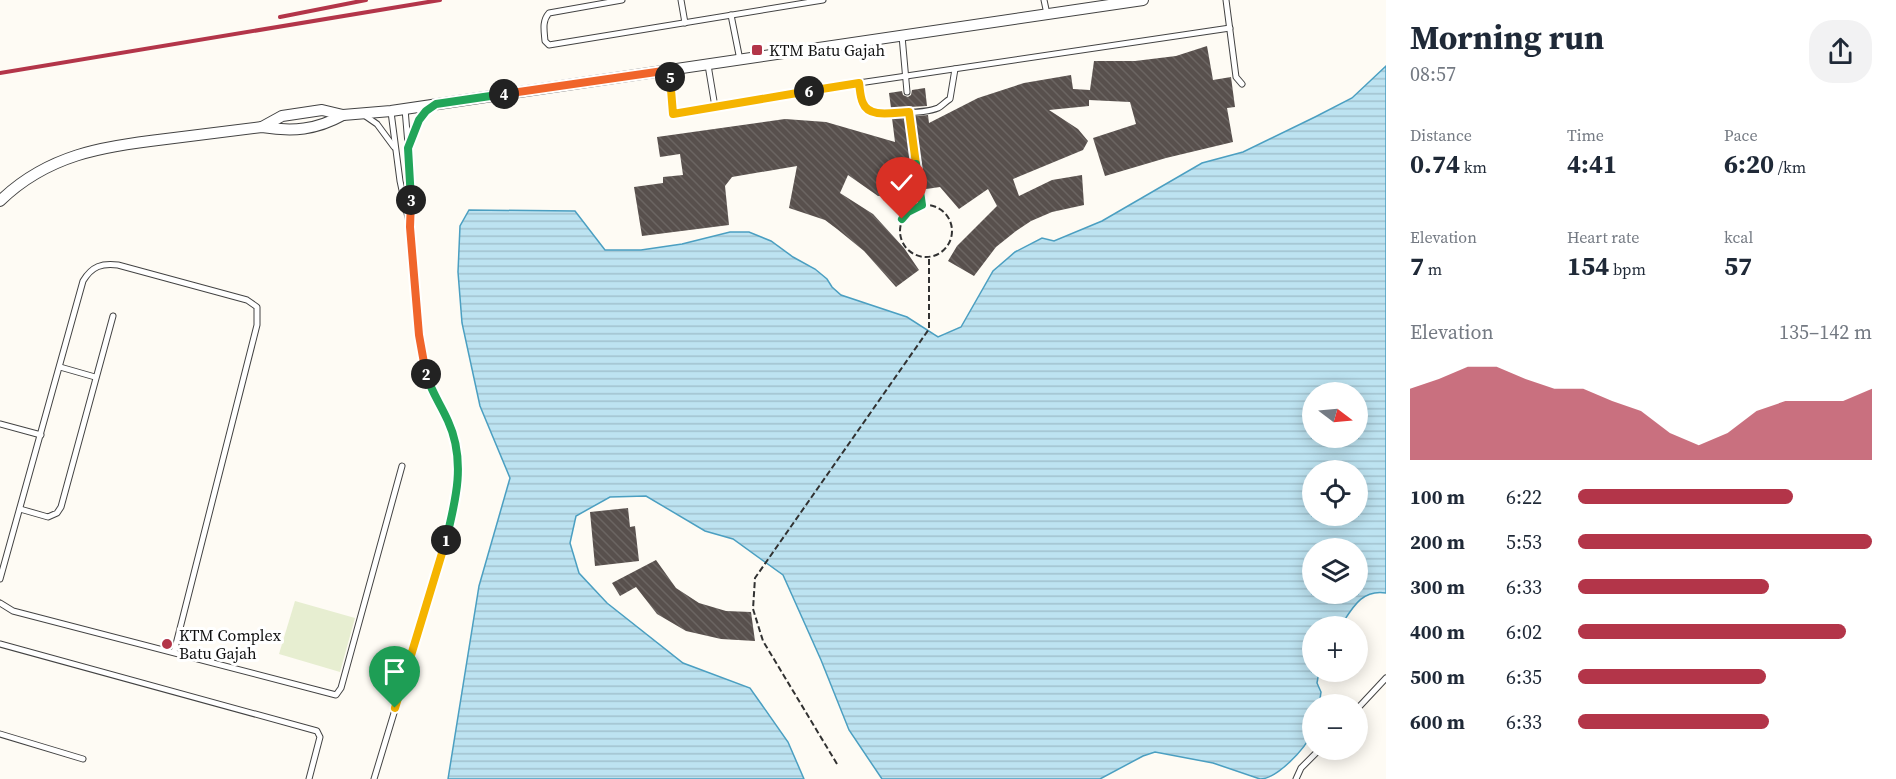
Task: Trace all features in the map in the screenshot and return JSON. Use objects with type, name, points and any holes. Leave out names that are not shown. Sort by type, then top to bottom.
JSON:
[{"type":"street","points":[[262,127],[282,116],[322,110],[343,115],[363,115],[1143,0]]},
{"type":"street","points":[[322,110],[324,125]]},
{"type":"street","points":[[0,201],[24,181],[48,167],[84,152],[116,145],[262,127],[284,130],[324,125],[343,115]]},
{"type":"street","points":[[282,116],[284,130]]},
{"type":"lane","points":[[622,0],[549,13],[544,23],[545,41],[549,45],[823,0]]},
{"type":"lane","points":[[681,0],[685,22]]},
{"type":"lane","points":[[1044,0],[1047,14]]},
{"type":"lane","points":[[1226,0],[1236,77],[1242,84]]},
{"type":"lane","points":[[731,15],[740,60]]},
{"type":"lane","points":[[670,70],[673,114],[859,83],[1230,28]]},
{"type":"lane","points":[[902,36],[907,92]]},
{"type":"lane","points":[[708,65],[715,107]]},
{"type":"lane","points":[[859,83],[863,105],[870,111],[909,112],[938,108],[950,99],[955,69]]},
{"type":"lane","points":[[408,148],[422,116],[436,104]]},
{"type":"lane","points":[[374,779],[444,548],[456,499],[459,472],[456,441],[423,366],[410,227],[409,159],[405,109]]},
{"type":"lane","points":[[391,111],[397,162],[410,227]]},
{"type":"lane","points":[[363,115],[377,124],[395,148]]},
{"type":"lane","points":[[397,162],[409,159]]},
{"type":"lane","points":[[0,579],[83,281],[89,272],[102,265],[118,266],[246,300],[256,307],[257,325],[174,652]]},
{"type":"lane","points":[[20,509],[48,517],[57,513],[113,316]]},
{"type":"lane","points":[[60,367],[95,377]]},
{"type":"lane","points":[[0,424],[41,435]]},
{"type":"lane","points":[[0,603],[13,611],[336,695],[340,688],[402,466]]},
{"type":"lane","points":[[0,644],[317,731],[321,736],[309,779]]},
{"type":"lane","points":[[1368,697],[1386,678]]},
{"type":"lane","points":[[0,734],[83,759]]},
{"type":"lane","points":[[1296,779],[1301,768],[1309,760]]},
{"type":"path","points":[[909,112],[922,205]]},
{"type":"path","points":[[922,205],[932,205],[947,215],[952,232],[945,249],[929,258],[913,255],[902,243],[899,235],[902,219],[908,212],[922,205]]},
{"type":"path","points":[[837,764],[763,641],[753,609],[755,578],[929,329],[929,258]]},
{"type":"green space","points":[[295,601],[355,618],[340,672],[279,654]]},
{"type":"water","points":[[1386,66],[1386,593],[1368,595],[1368,538],[1302,538],[1302,604],[1356,604],[1347,616],[1302,616],[1302,682],[1317,682],[1321,692],[1321,694],[1302,694],[1302,748],[1282,769],[1267,778],[1260,779],[1213,763],[1155,752],[1100,779],[882,779],[849,730],[783,575],[733,539],[705,531],[646,496],[610,497],[576,516],[570,543],[579,573],[607,603],[683,663],[750,688],[788,742],[804,779],[448,779],[479,586],[510,478],[480,406],[462,323],[458,272],[460,226],[469,210],[575,211],[605,250],[641,250],[682,244],[730,232],[749,232],[771,241],[815,269],[841,295],[907,317],[938,337],[961,327],[993,271],[1015,252],[1042,238],[1054,241],[1102,221],[1202,163],[1243,152],[1352,98]]},
{"type":"building","points":[[1207,46],[1213,80],[1231,77],[1235,107],[1227,108],[1233,142],[1105,176],[1093,138],[1136,124],[1130,102],[1089,100],[1089,106],[1049,110],[1078,129],[1088,141],[1083,150],[1013,179],[1019,196],[1052,180],[1082,175],[1084,205],[1052,212],[1031,221],[996,247],[974,276],[948,261],[957,246],[997,206],[988,189],[959,209],[940,187],[899,193],[889,197],[878,196],[848,175],[840,193],[873,214],[904,248],[919,270],[896,287],[864,251],[825,220],[789,208],[797,166],[732,177],[725,186],[729,225],[642,236],[634,187],[663,183],[663,177],[683,175],[680,154],[660,157],[657,137],[785,119],[826,122],[895,142],[892,118],[928,115],[929,123],[978,98],[1024,83],[1071,75],[1073,89],[1090,90],[1094,61],[1135,61],[1176,56]]},
{"type":"building","points":[[925,88],[927,106],[891,108],[889,93],[902,91],[903,95],[908,97],[912,90]]},
{"type":"building","points":[[628,508],[630,527],[635,526],[639,561],[595,566],[590,512]]},
{"type":"building","points":[[656,560],[676,588],[699,603],[726,611],[751,612],[755,641],[721,639],[686,631],[657,614],[636,587],[620,596],[612,583]]},
{"type":"railway","points":[[280,17],[366,0]]},
{"type":"railway","points":[[0,73],[440,0]]},
{"type":"place","name":"KTM Batu Gajah","points":[[757,50]]},
{"type":"place","name":"KTM Complex Batu Gajah","points":[[167,644]]},
{"type":"route","points":[[395,708],[444,548],[456,499],[459,472],[456,441],[427,379],[419,335],[410,227],[411,180],[408,148],[419,120],[426,111],[436,104],[670,70],[673,114],[859,83],[863,105],[870,111],[909,112],[922,205],[914,207],[902,219]]}]
